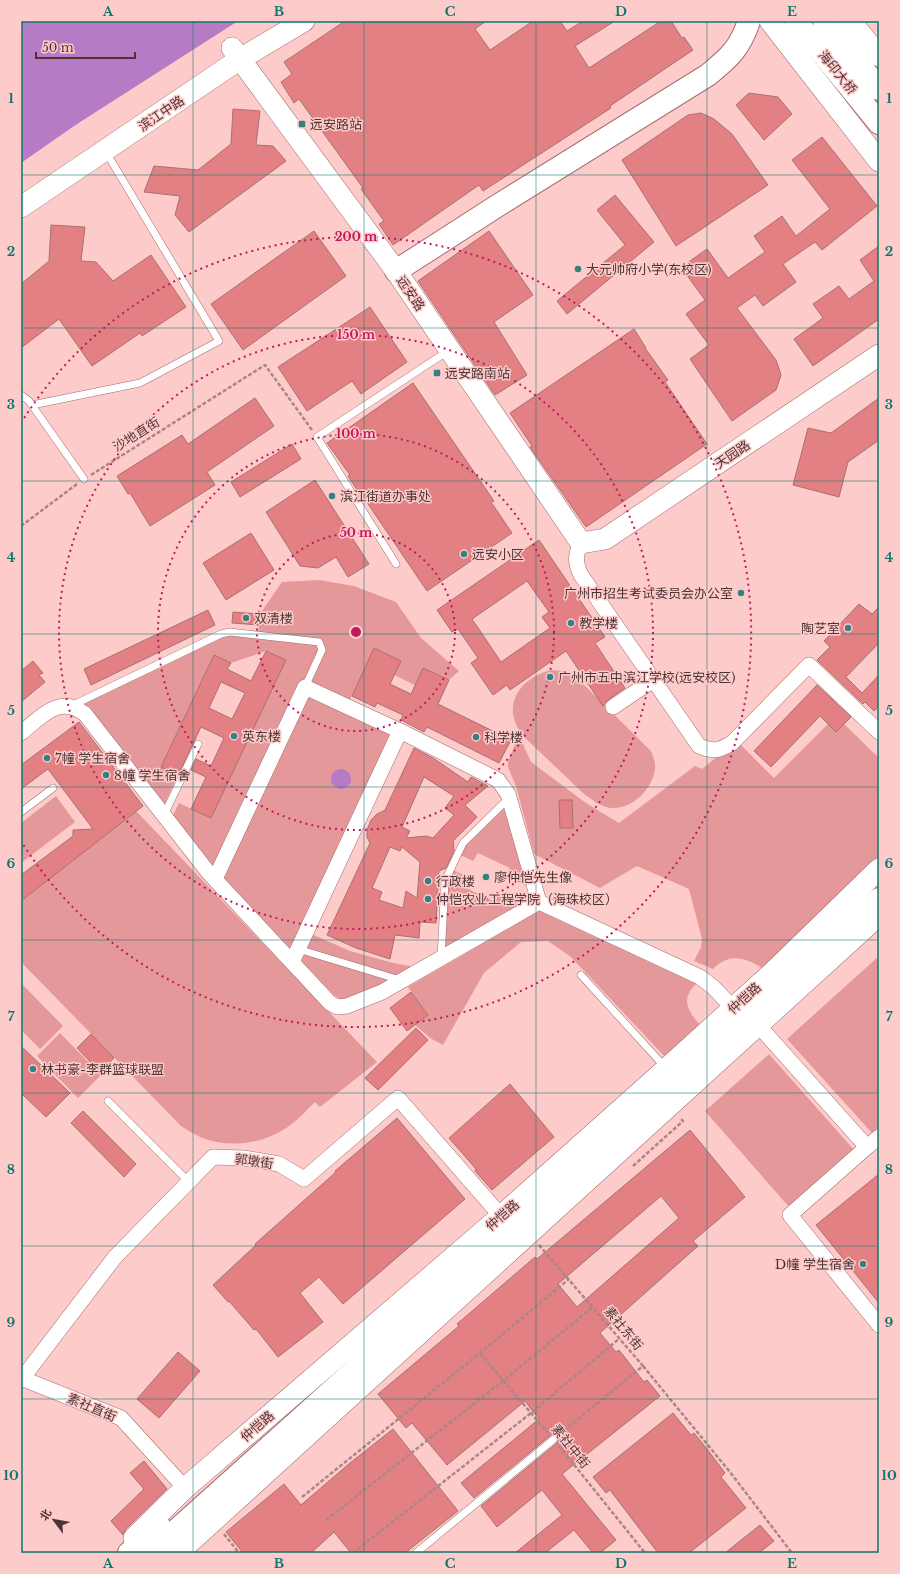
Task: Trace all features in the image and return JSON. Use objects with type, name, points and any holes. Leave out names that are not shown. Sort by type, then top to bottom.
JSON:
[{"type":"highway","points":[[396,271],[497,206],[708,75],[735,50],[744,36],[749,21]]},
{"type":"highway","name":"海印大桥","points":[[824,21],[879,89]]},
{"type":"highway","name":"海印大桥","points":[[781,23],[879,123]]},
{"type":"highway","points":[[830,944],[879,893]]},
{"type":"highway","points":[[151,1553],[879,899]]},
{"type":"highway","points":[[129,1553],[225,1473],[310,1409]]},
{"type":"main road","name":"滨江中路","points":[[21,207],[105,150],[236,54],[276,21]]},
{"type":"main road","name":"滨江中路","points":[[21,190],[236,54],[304,21]]},
{"type":"main road","points":[[850,21],[879,56]]},
{"type":"main road","points":[[781,23],[879,160]]},
{"type":"main road","name":"远安路","points":[[236,54],[396,271],[582,543]]},
{"type":"main road","name":"天园路","points":[[582,543],[605,539],[879,355]]},
{"type":"main road","name":"仲恺路","points":[[119,1553],[185,1488],[501,1216],[666,1069],[733,1008],[879,869]]},
{"type":"main road","points":[[178,1553],[879,915]]},
{"type":"street","points":[[582,543],[576,555],[576,564],[580,575],[699,746],[708,750],[716,751],[732,743],[809,665],[879,732]]},
{"type":"street","points":[[613,707],[653,680]]},
{"type":"street","points":[[215,879],[305,687],[400,731],[490,776],[504,786],[510,798],[539,902],[700,977],[713,987],[733,1008]]},
{"type":"street","points":[[21,733],[52,709],[62,706],[78,708],[85,714],[215,879],[295,956],[330,1003],[337,1007],[347,1006],[368,998],[402,981],[539,902]]},
{"type":"street","points":[[295,956],[400,731]]},
{"type":"street","points":[[758,1025],[867,1147]]},
{"type":"street","name":"郭墩街","points":[[21,1379],[115,1257],[214,1157],[244,1158],[279,1164],[304,1179],[398,1098],[501,1216]]},
{"type":"street","points":[[879,1137],[790,1215],[879,1325]]},
{"type":"street","name":"素社直街","points":[[21,1379],[121,1418],[185,1488]]},
{"type":"lane","points":[[32,405],[140,383],[218,341],[105,150]]},
{"type":"lane","points":[[396,564],[317,437],[450,350]]},
{"type":"lane","points":[[21,395],[32,405],[84,479]]},
{"type":"lane","points":[[71,706],[221,634],[230,632],[319,642],[322,650],[305,687]]},
{"type":"lane","points":[[164,816],[198,744]]},
{"type":"lane","points":[[21,812],[53,788]]},
{"type":"lane","points":[[441,958],[445,881],[463,843],[510,798]]},
{"type":"lane","points":[[295,956],[402,981]]},
{"type":"lane","points":[[581,975],[666,1069]]},
{"type":"lane","points":[[108,1101],[189,1182]]},
{"type":"lane","points":[[416,1553],[554,1440]]},
{"type":"path","name":"沙地直街","points":[[21,526],[84,479],[266,365],[317,437]]},
{"type":"path","points":[[633,1166],[683,1121]]},
{"type":"path","name":"素社东街","points":[[530,1234],[643,1366],[554,1440]]},
{"type":"path","points":[[302,1497],[569,1279]]},
{"type":"path","points":[[326,1520],[503,1381],[593,1307]]},
{"type":"path","points":[[353,1553],[531,1413],[620,1338]]},
{"type":"path","name":"素社中街","points":[[480,1353],[554,1440],[645,1553]]},
{"type":"path","points":[[643,1366],[730,1472],[792,1553]]},
{"type":"path","points":[[229,1541],[239,1553]]},
{"type":"shaded area","points":[[21,21],[238,21],[74,126],[21,163]]},
{"type":"shaded area","points":[[319,580],[354,586],[396,602],[421,638],[459,671],[449,680],[423,668],[415,685],[394,675],[374,649],[347,706],[400,731],[307,932],[350,951],[393,963],[410,966],[412,971],[343,1001],[334,995],[218,872],[173,815],[179,803],[211,818],[285,660],[266,651],[231,663],[214,655],[161,767],[178,775],[164,805],[82,701],[221,634],[258,635],[260,614],[282,582]]},
{"type":"shaded area","points":[[551,670],[563,671],[575,676],[651,751],[655,764],[653,776],[646,790],[635,801],[628,805],[613,808],[605,807],[597,803],[583,793],[521,734],[513,714],[515,698],[524,685],[530,680],[544,672]]},
{"type":"shaded area","points":[[828,724],[836,732],[844,724],[879,758],[879,857],[762,968],[749,961],[737,958],[725,961],[713,969],[694,961],[701,947],[702,939],[689,889],[637,866],[600,888],[534,854],[516,786],[508,767],[508,762],[517,739],[523,744],[531,762],[586,803],[619,823],[695,766],[702,769],[724,751],[740,744],[774,778]]},
{"type":"shaded area","points":[[341,769],[348,772],[351,779],[348,786],[341,789],[334,786],[331,779],[334,772]]},
{"type":"shaded area","points":[[56,796],[75,822],[21,863],[21,823]]},
{"type":"shaded area","points":[[510,798],[536,890],[506,876],[510,868],[478,853],[473,861],[458,854],[463,843]]},
{"type":"shaded area","points":[[136,811],[377,1062],[320,1107],[315,1102],[292,1124],[274,1135],[253,1142],[231,1144],[221,1143],[200,1137],[181,1126],[21,962],[21,901]]},
{"type":"shaded area","points":[[451,869],[466,876],[462,886],[495,902],[499,894],[528,908],[441,958],[445,881]]},
{"type":"shaded area","points":[[539,911],[696,984],[688,995],[687,1000],[689,1010],[701,1026],[666,1058],[571,957],[548,941],[521,942],[484,973],[443,1045],[430,1038],[415,1025],[428,1015],[408,987]]},
{"type":"shaded area","points":[[879,956],[879,1127],[872,1133],[787,1039]]},
{"type":"shaded area","points":[[22,984],[63,1026],[40,1049],[21,1030]]},
{"type":"shaded area","points":[[60,1033],[101,1075],[78,1098],[37,1056]]},
{"type":"shaded area","points":[[769,1054],[854,1150],[789,1207],[705,1111]]},
{"type":"building","points":[[345,21],[486,21],[475,29],[490,50],[533,21],[560,21],[567,31],[583,21],[615,21],[575,46],[589,68],[661,21],[671,21],[682,38],[684,37],[693,50],[610,106],[611,108],[483,191],[479,185],[393,245],[379,224],[384,221],[361,189],[363,188],[299,99],[294,103],[281,82],[292,74],[284,62]]},
{"type":"building","points":[[749,93],[778,97],[792,114],[764,140],[736,105]]},
{"type":"building","points":[[233,109],[260,111],[256,145],[273,146],[286,161],[189,232],[175,215],[180,196],[144,192],[154,166],[198,170],[231,144]]},
{"type":"building","points":[[701,113],[714,119],[732,134],[768,185],[676,246],[622,160],[688,115]]},
{"type":"building","points":[[822,137],[877,206],[822,250],[815,242],[783,264],[796,282],[763,306],[755,295],[737,308],[776,360],[781,375],[776,390],[732,421],[690,359],[709,345],[686,314],[705,300],[686,274],[692,270],[687,263],[707,249],[728,278],[765,252],[754,236],[782,216],[796,236],[830,209],[792,160]]},
{"type":"building","points":[[615,195],[654,242],[567,314],[557,301],[625,245],[597,210]]},
{"type":"building","points":[[51,225],[85,227],[81,261],[96,262],[113,281],[151,255],[186,307],[142,336],[140,333],[92,366],[59,319],[21,348],[21,284],[49,261]]},
{"type":"building","points":[[314,231],[346,276],[243,350],[211,304]]},
{"type":"building","points":[[489,231],[533,295],[494,322],[527,375],[495,395],[418,281]]},
{"type":"building","points":[[879,246],[879,319],[813,366],[794,339],[823,318],[813,304],[839,286],[849,299],[874,281],[860,260]]},
{"type":"building","points":[[370,307],[407,362],[361,394],[352,381],[307,411],[278,367]]},
{"type":"building","points":[[634,329],[645,348],[668,380],[665,382],[707,444],[586,527],[530,447],[532,446],[510,413]]},
{"type":"building","points":[[413,383],[494,501],[491,502],[512,533],[427,591],[362,495],[361,496],[348,476],[350,475],[327,443]]},
{"type":"building","points":[[255,398],[274,426],[207,472],[215,485],[150,526],[130,493],[128,494],[117,476],[182,435],[188,444]]},
{"type":"building","points":[[879,398],[879,440],[848,462],[839,497],[793,485],[808,428],[831,433]]},
{"type":"building","points":[[292,444],[301,459],[240,497],[231,482]]},
{"type":"building","points":[[315,480],[369,564],[348,577],[336,557],[318,568],[300,566],[266,512]]},
{"type":"building","points":[[251,533],[274,570],[226,600],[203,563]]},
{"type":"building","name":"教学楼","points":[[539,540],[605,637],[595,643],[625,688],[608,700],[603,706],[566,651],[510,690],[507,685],[493,695],[471,663],[478,658],[458,629],[452,632],[437,610]],"holes":[[[527,581],[549,612],[542,617],[550,628],[501,662],[472,619]]]},
{"type":"building","points":[[859,604],[872,614],[879,607],[879,643],[846,677],[862,693],[879,675],[879,706],[874,711],[865,702],[863,704],[817,660],[830,647],[824,641]]},
{"type":"building","points":[[208,610],[215,625],[91,685],[84,669]]},
{"type":"building","name":"双清楼","points":[[233,612],[260,614],[259,625],[232,623]]},
{"type":"building","points":[[374,648],[401,661],[390,684],[411,694],[423,668],[449,680],[438,704],[511,740],[499,763],[427,727],[424,732],[401,720],[403,715],[377,703],[375,707],[352,696]]},
{"type":"building","name":"英东楼","points":[[266,651],[286,660],[211,818],[191,809],[206,777],[191,770],[196,759],[211,766],[224,738],[201,727],[178,775],[161,767],[214,655],[231,663],[227,669],[251,681]],"holes":[[[221,682],[245,693],[232,719],[209,708]]]},
{"type":"building","points":[[33,661],[43,673],[39,675],[45,682],[21,702],[21,671]]},
{"type":"building","points":[[817,685],[851,717],[836,732],[820,716],[771,767],[754,751]]},
{"type":"building","points":[[79,722],[143,806],[21,901],[21,875],[73,836],[73,830],[93,829],[48,769],[21,789],[21,765]]},
{"type":"building","points":[[414,748],[433,758],[468,782],[471,777],[488,786],[465,805],[477,817],[453,841],[454,851],[446,868],[439,871],[436,923],[420,922],[419,938],[395,935],[390,959],[356,948],[327,935],[370,843],[367,837],[367,830],[371,820],[377,814],[385,810]],"holes":[[[424,777],[454,796],[445,808],[454,815],[433,838],[426,836],[406,838],[410,831],[402,827]],[[390,847],[400,851],[402,847],[420,862],[417,898],[406,891],[403,908],[379,900],[382,892],[372,888]]]},
{"type":"building","points":[[559,800],[572,800],[573,828],[560,828]]},
{"type":"building","points":[[411,992],[428,1015],[407,1031],[390,1008]]},
{"type":"building","points":[[416,1028],[428,1040],[378,1090],[365,1078]]},
{"type":"building","points":[[91,1034],[114,1058],[100,1072],[77,1048]]},
{"type":"building","name":"林书豪-李群篮球联盟","points":[[21,1046],[70,1093],[46,1117],[21,1093]]},
{"type":"building","points":[[510,1084],[554,1137],[492,1190],[449,1138]]},
{"type":"building","points":[[83,1111],[136,1164],[124,1177],[71,1123]]},
{"type":"building","points":[[397,1118],[465,1199],[343,1304],[319,1277],[300,1293],[323,1322],[278,1357],[256,1329],[254,1330],[213,1285],[256,1245],[255,1244],[336,1172],[335,1171]]},
{"type":"building","points":[[690,1130],[745,1197],[693,1241],[698,1246],[600,1333],[616,1352],[619,1350],[644,1382],[647,1380],[660,1396],[562,1474],[616,1540],[600,1553],[593,1553],[574,1530],[545,1553],[515,1553],[562,1515],[542,1490],[497,1527],[481,1506],[557,1443],[559,1439],[558,1436],[554,1434],[551,1435],[474,1498],[461,1483],[539,1419],[525,1401],[447,1465],[412,1423],[406,1428],[378,1394],[459,1326],[457,1324],[535,1257],[537,1259]],"holes":[[[661,1196],[679,1218],[577,1307],[558,1284]]]},
{"type":"building","name":"D幢 学生宿舍","points":[[879,1174],[879,1303],[816,1225]]},
{"type":"building","points":[[178,1352],[200,1371],[159,1418],[137,1399]]},
{"type":"building","points":[[673,1413],[691,1435],[694,1433],[707,1449],[725,1473],[721,1477],[746,1508],[689,1553],[658,1553],[610,1490],[606,1493],[593,1477]]},
{"type":"building","points":[[393,1429],[458,1511],[405,1553],[351,1553],[334,1532],[311,1553],[243,1553],[226,1532],[284,1484],[301,1505]]},
{"type":"building","points":[[144,1461],[167,1489],[126,1529],[123,1535],[111,1521],[144,1489],[130,1473]]},
{"type":"building","points":[[760,1525],[774,1541],[759,1553],[725,1553]]},
{"type":"place","name":"远安路站","points":[[302,124]]},
{"type":"place","name":"大元帅府小学(东校区)","points":[[578,269]]},
{"type":"place","name":"远安路南站","points":[[437,373]]},
{"type":"place","name":"滨江街道办事处","points":[[332,496]]},
{"type":"place","name":"远安小区","points":[[464,554]]},
{"type":"place","name":"广州市招生考试委员会办公室","points":[[741,593]]},
{"type":"place","name":"双清楼","points":[[246,618]]},
{"type":"place","name":"教学楼","points":[[571,623]]},
{"type":"place","name":"陶艺室","points":[[848,628]]},
{"type":"place","name":"广州市五中滨江学校(远安校区)","points":[[550,677]]},
{"type":"place","name":"英东楼","points":[[234,736]]},
{"type":"place","name":"科学楼","points":[[476,737]]},
{"type":"place","name":"7幢 学生宿舍","points":[[47,758]]},
{"type":"place","name":"8幢 学生宿舍","points":[[106,775]]},
{"type":"place","name":"廖仲恺先生像","points":[[486,877]]},
{"type":"place","name":"行政楼","points":[[428,881]]},
{"type":"place","name":"仲恺农业工程学院（海珠校区）","points":[[428,899]]},
{"type":"place","name":"林书豪-李群篮球联盟","points":[[33,1069]]},
{"type":"place","name":"D幢 学生宿舍","points":[[863,1264]]}]
